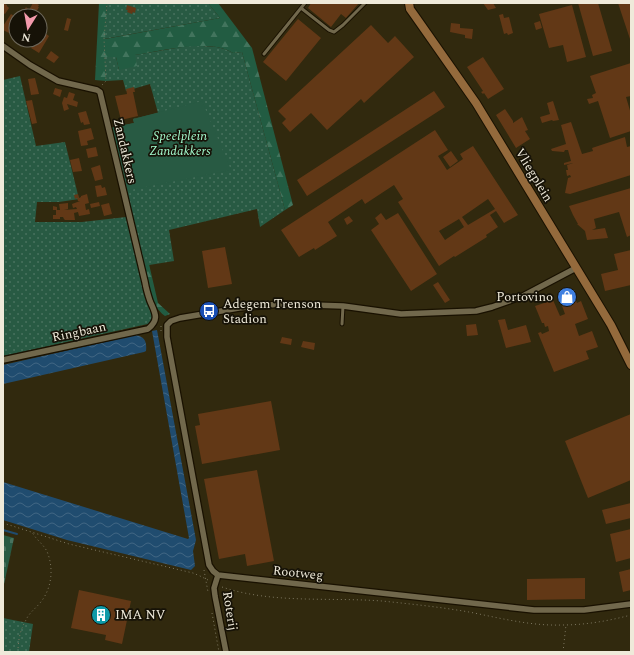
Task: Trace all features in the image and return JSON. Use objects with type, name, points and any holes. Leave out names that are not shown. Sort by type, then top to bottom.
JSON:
[{"type":"street","name":"Vliegplein","points":[[408,3],[410,9],[476,103],[611,325],[631,365]]},
{"type":"street","points":[[3,46],[30,65],[58,81],[97,90]]},
{"type":"street","name":"Zandakkers","points":[[97,90],[100,92],[145,282],[156,319]]},
{"type":"street","points":[[218,575],[209,565],[167,337],[167,325],[171,321],[180,318],[239,308],[280,304],[343,306],[401,314],[476,311],[523,296],[576,268]]},
{"type":"street","name":"Ringbaan","points":[[3,360],[148,329],[156,319]]},
{"type":"street","name":"Rootweg","points":[[218,575],[534,610],[584,610],[631,604]]},
{"type":"street","name":"Roterij","points":[[218,575],[214,588],[226,652]]},
{"type":"lane","points":[[264,54],[305,3]]},
{"type":"lane","points":[[301,8],[329,30],[334,32],[365,3]]},
{"type":"lane","points":[[342,324],[343,306]]},
{"type":"path","points":[[97,90],[106,81],[104,40],[107,3]]},
{"type":"path","points":[[18,652],[22,626],[26,618],[46,594],[51,579],[49,555],[46,549],[31,532]]},
{"type":"path","points":[[563,652],[566,625]]},
{"type":"green space","points":[[99,3],[107,3],[105,39],[220,18],[208,3],[218,3],[252,48],[293,205],[285,210],[242,52],[233,53],[212,46],[171,49],[135,55],[137,66],[119,70],[116,57],[105,57],[106,81],[95,80]]},
{"type":"green space","points":[[107,3],[208,3],[220,18],[104,39]]},
{"type":"green space","points":[[188,46],[212,46],[228,50],[233,53],[242,52],[285,210],[260,227],[257,209],[169,230],[174,261],[143,266],[110,128],[134,123],[133,119],[158,113],[150,84],[126,91],[123,80],[106,81],[104,57],[116,57],[119,70],[135,55]]},
{"type":"green space","points":[[20,76],[36,146],[65,142],[79,199],[59,202],[37,202],[35,222],[82,222],[126,217],[148,305],[154,316],[152,323],[3,356],[3,80]]},
{"type":"green space","name":"Speelplein Zandakkers","points":[[202,101],[231,170],[125,191],[110,128],[134,123],[133,119]]},
{"type":"green space","points":[[149,264],[158,303],[170,314],[165,316],[156,306],[150,293],[143,266]]},
{"type":"green space","points":[[3,535],[14,538],[3,589]]},
{"type":"green space","points":[[3,618],[33,624],[29,652],[3,652]]},
{"type":"water","points":[[157,330],[196,540],[193,551],[195,566],[191,570],[67,540],[3,520],[3,482],[188,539],[189,538],[152,331]]},
{"type":"water","points":[[136,335],[145,340],[146,351],[3,384],[3,365]]},
{"type":"building","points":[[3,3],[9,8],[5,14],[3,13]]},
{"type":"building","points":[[33,3],[39,5],[38,8],[30,8]]},
{"type":"building","points":[[311,3],[359,3],[346,18],[341,14],[331,27],[308,8]]},
{"type":"building","points":[[483,3],[493,3],[496,8],[488,10]]},
{"type":"building","points":[[578,3],[598,3],[612,51],[593,56]]},
{"type":"building","points":[[618,3],[631,3],[631,42]]},
{"type":"building","points":[[127,5],[136,8],[135,13],[133,12],[132,14],[127,12]]},
{"type":"building","points":[[572,5],[586,57],[567,62],[563,45],[549,48],[539,14]]},
{"type":"building","points":[[503,14],[504,18],[509,17],[513,33],[508,35],[507,33],[504,34],[499,15]]},
{"type":"building","points":[[8,18],[8,32],[3,30],[3,26]]},
{"type":"building","points":[[67,18],[71,19],[68,31],[64,30]]},
{"type":"building","points":[[298,19],[321,38],[286,81],[263,62]]},
{"type":"building","points":[[540,21],[542,28],[536,30],[534,23]]},
{"type":"building","points":[[451,23],[460,24],[460,28],[473,29],[472,39],[465,38],[465,35],[450,32]]},
{"type":"building","points":[[371,25],[388,43],[395,36],[414,57],[364,103],[361,99],[327,130],[311,113],[290,132],[282,123],[286,119],[278,111]]},
{"type":"building","points":[[31,48],[42,48],[39,53]]},
{"type":"building","points":[[51,51],[59,57],[54,63],[46,58]]},
{"type":"building","points":[[483,57],[504,89],[488,99],[484,93],[483,94],[481,92],[483,91],[467,67]]},
{"type":"building","points":[[631,63],[631,96],[626,97],[631,114],[631,131],[610,138],[598,101],[589,104],[587,99],[593,98],[592,95],[596,93],[590,76]]},
{"type":"building","points":[[35,78],[39,94],[31,95],[28,79]]},
{"type":"building","points":[[134,87],[135,92],[133,92],[138,116],[121,120],[115,96],[127,94],[126,89]]},
{"type":"building","points":[[55,88],[62,90],[60,97],[53,94]]},
{"type":"building","points":[[434,91],[445,107],[307,196],[297,180]]},
{"type":"building","points":[[69,92],[75,94],[73,100],[78,102],[77,107],[67,104],[69,109],[64,111],[62,103],[64,97],[67,98]]},
{"type":"building","points":[[32,100],[37,123],[32,124],[26,101]]},
{"type":"building","points":[[553,101],[559,120],[552,120],[542,123],[540,117],[550,114],[547,103]]},
{"type":"building","points":[[505,109],[513,123],[522,117],[528,130],[525,131],[530,139],[516,148],[496,115]]},
{"type":"building","points":[[86,111],[90,124],[84,125],[83,122],[81,123],[78,113]]},
{"type":"building","points":[[571,122],[582,154],[593,151],[592,148],[625,137],[627,147],[631,146],[631,175],[570,194],[565,193],[568,178],[571,177],[570,175],[567,176],[567,165],[573,163],[564,165],[564,163],[571,161],[568,150],[565,150],[564,152],[552,151],[551,149],[566,144],[561,125]]},
{"type":"building","points":[[91,128],[94,139],[87,141],[88,145],[81,146],[78,131]]},
{"type":"building","points":[[435,130],[448,150],[438,156],[447,170],[463,159],[460,154],[473,146],[518,215],[504,223],[496,211],[490,215],[498,227],[486,235],[487,237],[439,266],[398,202],[403,199],[394,185],[365,204],[362,199],[328,222],[337,236],[315,250],[314,248],[299,257],[281,230]],"holes":[[[488,199],[495,209],[468,225],[462,217]],[[459,219],[464,227],[445,240],[439,231]]]},
{"type":"building","points":[[96,147],[98,156],[88,158],[86,149]]},
{"type":"building","points":[[451,151],[458,161],[450,167],[443,157]]},
{"type":"building","points":[[79,158],[82,171],[73,172],[70,160]]},
{"type":"building","points":[[100,165],[103,179],[95,181],[91,168]]},
{"type":"building","points":[[101,185],[102,188],[105,187],[107,195],[97,197],[95,186]]},
{"type":"building","points":[[631,188],[631,235],[627,237],[619,212],[594,219],[596,228],[592,230],[605,228],[608,238],[587,240],[585,231],[577,224],[569,206]]},
{"type":"building","points":[[78,194],[79,198],[87,194],[89,203],[85,204],[86,210],[89,209],[90,214],[79,216],[78,212],[74,213],[75,220],[65,220],[63,217],[60,217],[60,219],[53,219],[53,215],[56,215],[56,210],[53,210],[53,206],[57,207],[57,210],[60,210],[59,204],[68,203],[68,209],[64,210],[77,209],[76,207],[73,208],[72,204],[80,201],[78,201],[77,198],[75,199],[74,195]]},
{"type":"building","points":[[99,202],[100,206],[91,208],[90,204]]},
{"type":"building","points":[[109,203],[112,214],[104,216],[101,205]]},
{"type":"building","points":[[381,213],[386,220],[398,213],[437,274],[411,291],[371,230],[379,224],[375,218]]},
{"type":"building","points":[[349,216],[353,221],[347,225],[344,219]]},
{"type":"building","points":[[225,247],[232,284],[208,288],[202,251]]},
{"type":"building","points":[[631,250],[631,285],[605,291],[601,274],[618,270],[614,254]]},
{"type":"building","points":[[438,282],[450,300],[445,303],[433,285]]},
{"type":"building","points":[[571,289],[577,303],[581,301],[588,319],[575,324],[579,336],[592,331],[598,347],[586,351],[589,359],[554,372],[538,333],[541,332],[542,334],[549,331],[548,326],[545,327],[544,323],[542,323],[535,306],[553,300],[560,316],[565,314],[558,295]]},
{"type":"building","points":[[505,319],[508,330],[526,325],[531,342],[506,348],[498,320]]},
{"type":"building","points":[[476,324],[478,335],[467,336],[466,325]]},
{"type":"building","points":[[282,337],[292,339],[291,345],[280,343]]},
{"type":"building","points":[[303,341],[315,343],[314,350],[301,347]]},
{"type":"building","points":[[271,401],[280,450],[202,464],[195,426],[200,425],[198,414]]},
{"type":"building","points":[[631,414],[631,480],[588,498],[565,441]]},
{"type":"building","points":[[257,470],[274,561],[247,566],[245,554],[219,559],[204,479]]},
{"type":"building","points":[[631,503],[631,518],[606,524],[602,510]]},
{"type":"building","points":[[631,529],[631,558],[616,562],[610,534]]},
{"type":"building","points":[[631,569],[631,590],[623,592],[619,572]]},
{"type":"building","points":[[585,578],[585,599],[527,600],[527,579]]},
{"type":"building","name":"IMA NV","points":[[79,590],[131,601],[122,644],[105,640],[106,635],[71,628]]},
{"type":"waterway","points":[[3,530],[17,534]]},
{"type":"place","name":"Portovino","points":[[567,297]]},
{"type":"place","name":"Adegem Trenson Stadion","points":[[209,311]]},
{"type":"place","name":"IMA NV","points":[[101,615]]}]
